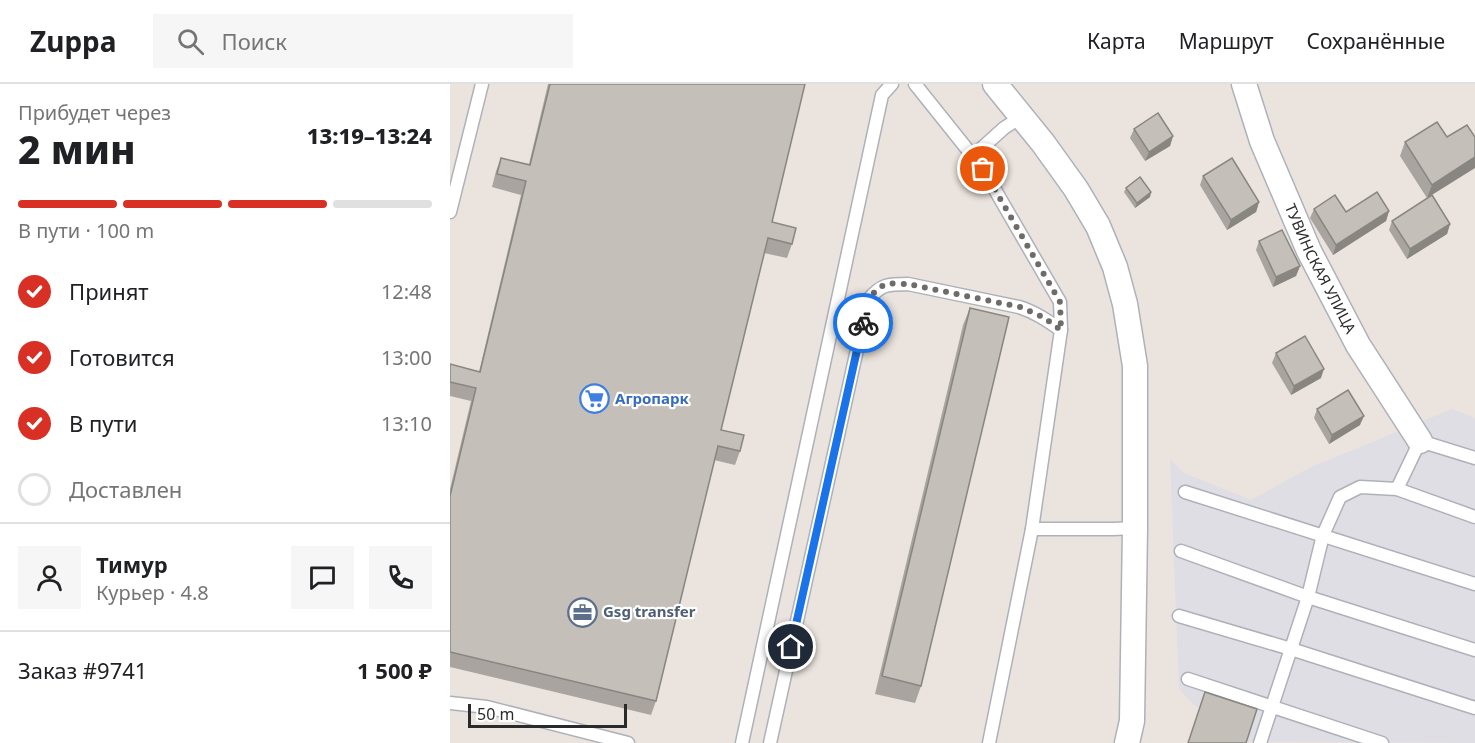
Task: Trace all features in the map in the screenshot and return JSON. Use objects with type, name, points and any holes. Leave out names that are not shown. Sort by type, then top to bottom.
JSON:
[{"type":"street","points":[[995,84],[1043,143],[1076,189],[1098,226],[1115,267],[1125,304],[1135,366],[1132,721],[1127,743]]},
{"type":"street","name":"ТУВИНСКАЯ УЛИЦА","points":[[1244,84],[1262,141],[1309,251],[1358,345],[1420,441]]},
{"type":"lane","points":[[450,212],[482,84]]},
{"type":"lane","points":[[742,743],[882,95],[892,84]]},
{"type":"lane","points":[[915,84],[983,169],[1060,302],[1061,330],[1032,529],[989,743]]},
{"type":"lane","points":[[973,156],[1004,128],[1021,117]]},
{"type":"lane","points":[[770,743],[868,300],[877,290],[889,284],[908,284],[1020,307],[1043,317],[1061,330]]},
{"type":"lane","points":[[1397,489],[1420,441],[1475,458]]},
{"type":"lane","points":[[1260,743],[1308,597],[1323,535],[1340,497],[1360,487],[1397,489],[1475,517]]},
{"type":"lane","points":[[1185,492],[1475,584]]},
{"type":"lane","points":[[1032,529],[1135,528]]},
{"type":"lane","points":[[1181,551],[1308,597],[1475,650]]},
{"type":"lane","points":[[1179,616],[1475,708]]},
{"type":"lane","points":[[1188,679],[1382,743]]},
{"type":"lane","points":[[450,703],[487,707],[628,743]]},
{"type":"shaded area","points":[[1452,409],[1475,418],[1475,743],[1242,742],[1193,704],[1179,689],[1170,459],[1184,473],[1251,500],[1309,468]]},
{"type":"building","name":"Агропарк","points":[[550,84],[805,84],[772,222],[796,228],[792,244],[768,238],[721,430],[744,435],[740,451],[718,446],[656,701],[450,652],[450,496],[476,388],[450,382],[450,364],[480,372],[526,181],[497,174],[501,158],[530,165]]},
{"type":"building","points":[[1158,113],[1173,136],[1149,152],[1134,129]]},
{"type":"building","points":[[1437,122],[1447,137],[1467,125],[1475,137],[1475,157],[1432,185],[1405,142]]},
{"type":"building","points":[[1232,158],[1259,202],[1231,220],[1203,176]]},
{"type":"building","points":[[1140,177],[1151,192],[1137,203],[1126,188]]},
{"type":"building","points":[[1377,192],[1389,211],[1336,245],[1314,209],[1335,195],[1346,212]]},
{"type":"building","points":[[1432,195],[1450,224],[1410,249],[1392,221]]},
{"type":"building","points":[[1282,230],[1300,266],[1276,277],[1259,241]]},
{"type":"building","points":[[970,308],[1009,317],[921,686],[882,676]]},
{"type":"building","points":[[1305,336],[1324,369],[1294,386],[1276,353]]},
{"type":"building","points":[[1348,390],[1364,416],[1332,435],[1317,409]]},
{"type":"building","points":[[1205,692],[1257,709],[1246,743],[1188,743]]},
{"type":"way so far","points":[[863,323],[868,300],[877,290],[889,284],[908,284],[1020,307],[1043,317],[1061,330],[1060,302],[983,169]]},
{"type":"place","name":"Агропарк","points":[[594,399]]},
{"type":"place","name":"Gsg transfer","points":[[582,612]]},
{"type":"route","points":[[791,647],[863,323]]}]
